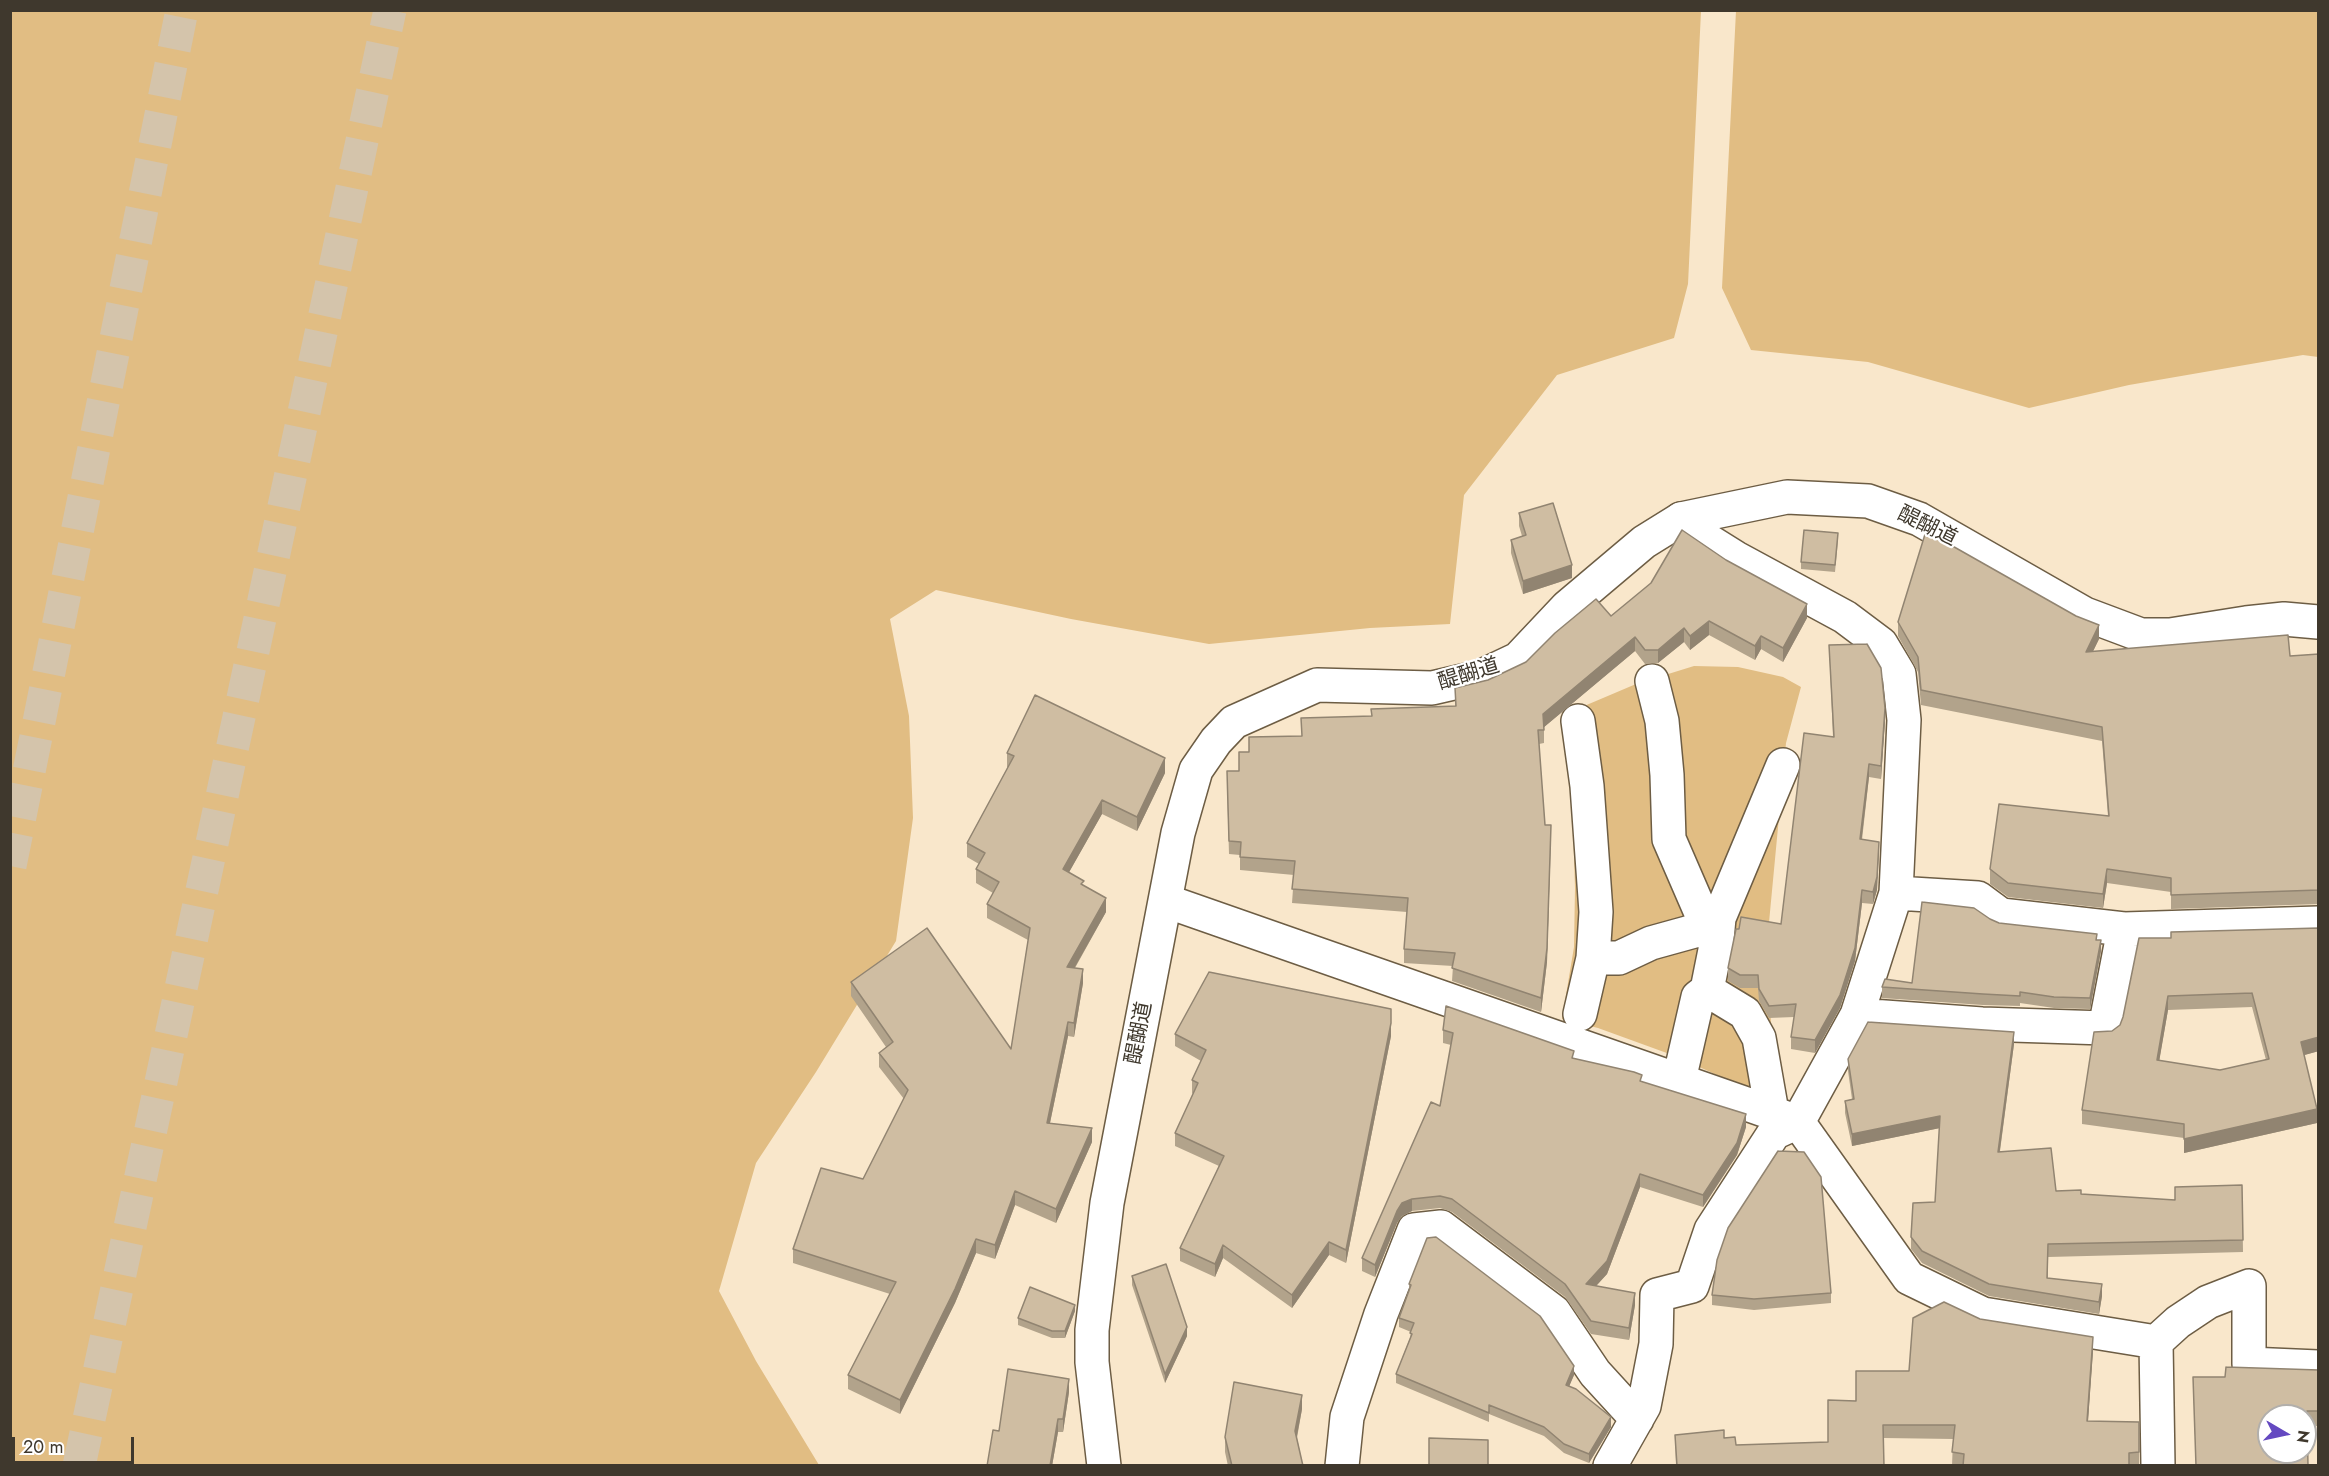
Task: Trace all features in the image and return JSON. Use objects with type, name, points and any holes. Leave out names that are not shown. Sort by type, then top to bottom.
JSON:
[{"type":"main road","name":"醍醐道","points":[[1104,1466],[1092,1362],[1092,1330],[1107,1203],[1178,833],[1196,770],[1216,741],[1234,722],[1317,685],[1432,688],[1480,677],[1518,659],[1567,607],[1644,542],[1681,519],[1787,497],[1868,501],[1919,519],[2085,614],[2141,635],[2170,635],[2284,619],[2319,622]]},
{"type":"main road","points":[[1610,1466],[1644,1406],[1656,1344],[1657,1295],[1692,1286],[1711,1230],[1774,1133],[1857,1015],[1896,893],[1904,720],[1899,674],[1881,644],[1845,617],[1736,558],[1704,538],[1681,519]]},
{"type":"main road","points":[[1652,681],[1662,721],[1669,839],[1713,929]]},
{"type":"main road","points":[[1578,721],[1587,786],[1596,912],[1593,958],[1580,1014]]},
{"type":"main road","points":[[1679,1080],[1698,997],[1707,990],[1713,929],[1783,765]]},
{"type":"main road","points":[[1896,893],[1978,898],[2001,915],[2124,929],[2319,923]]},
{"type":"main road","points":[[1166,901],[1785,1117]]},
{"type":"main road","points":[[1593,958],[1619,958],[1651,944],[1698,930],[1713,929]]},
{"type":"main road","points":[[1857,1015],[1982,1024],[2106,1028],[2124,929]]},
{"type":"main road","points":[[1707,990],[1745,1013],[1760,1038],[1785,1117],[1909,1278],[1983,1314],[2156,1342]]},
{"type":"main road","points":[[1342,1466],[1347,1417],[1381,1314],[1414,1230],[1442,1227],[1554,1312],[1595,1373],[1637,1419]]},
{"type":"main road","points":[[2158,1466],[2156,1342],[2178,1322],[2208,1302],[2249,1286],[2249,1364],[2319,1367]]},
{"type":"shaded area","points":[[10,11],[1701,11],[1688,284],[1674,338],[1557,375],[1464,495],[1450,624],[1370,628],[1209,644],[1071,619],[936,590],[890,619],[909,716],[913,818],[896,941],[816,1072],[756,1163],[719,1291],[756,1361],[819,1465],[11,1465]]},
{"type":"shaded area","points":[[1736,11],[2318,11],[2318,357],[2303,355],[2129,385],[2029,408],[1868,362],[1751,350],[1722,288]]},
{"type":"shaded area","points":[[1694,666],[1738,667],[1783,677],[1801,687],[1786,743],[1768,933],[1772,1055],[1789,1103],[1728,1080],[1675,1056],[1598,1028],[1562,1019],[1574,947],[1575,888],[1573,824],[1563,715],[1636,684]]},
{"type":"building","points":[[1553,503],[1572,565],[1523,581],[1511,540],[1526,535],[1519,513]]},
{"type":"building","points":[[1682,530],[1726,560],[1807,604],[1783,648],[1761,636],[1755,646],[1709,621],[1690,636],[1684,628],[1658,650],[1645,650],[1635,637],[1543,714],[1544,730],[1538,730],[1545,825],[1551,825],[1547,948],[1541,998],[1452,968],[1455,953],[1404,949],[1408,898],[1292,889],[1295,861],[1240,857],[1241,842],[1229,841],[1227,771],[1239,771],[1239,752],[1249,752],[1249,737],[1302,736],[1301,718],[1372,716],[1371,709],[1456,706],[1455,688],[1488,680],[1526,662],[1555,633],[1596,599],[1611,616],[1651,583]]},
{"type":"building","points":[[1804,530],[1838,533],[1835,565],[1801,562]]},
{"type":"building","points":[[1926,531],[2076,616],[2099,625],[2086,652],[2288,635],[2290,656],[2319,654],[2319,890],[2171,895],[2171,878],[2107,869],[2103,894],[2008,883],[1990,869],[1999,804],[2109,816],[2102,727],[1921,690],[1918,657],[1898,622]]},
{"type":"building","points":[[1867,644],[1881,668],[1885,708],[1881,766],[1869,764],[1860,839],[1879,842],[1877,877],[1873,892],[1862,890],[1855,948],[1840,995],[1815,1040],[1791,1037],[1796,1004],[1769,1006],[1759,989],[1758,975],[1740,975],[1728,968],[1736,929],[1739,929],[1741,917],[1781,924],[1804,733],[1834,737],[1829,645]]},
{"type":"building","points":[[1035,695],[1165,758],[1137,817],[1102,800],[1063,869],[1084,881],[1081,884],[1106,898],[1067,967],[1083,969],[1074,1023],[1068,1022],[1047,1123],[1092,1128],[1056,1209],[1015,1191],[995,1245],[976,1239],[955,1289],[900,1400],[848,1375],[896,1282],[793,1249],[821,1168],[863,1179],[908,1090],[879,1053],[893,1042],[851,982],[927,928],[1011,1049],[1030,928],[987,904],[999,882],[976,869],[985,853],[967,843],[1014,756],[1007,753]]},
{"type":"building","points":[[1922,902],[1974,908],[1999,923],[2097,934],[2096,940],[2101,940],[2090,998],[2054,997],[2020,992],[2020,996],[1882,987],[1885,979],[1912,983]]},
{"type":"building","points":[[2319,928],[2319,1037],[2301,1042],[2317,1109],[2184,1139],[2184,1124],[2082,1110],[2094,1032],[2112,1031],[2120,1025],[2139,938],[2171,938],[2171,932]],"holes":[[[2252,993],[2269,1059],[2220,1070],[2157,1060],[2168,996]]]},
{"type":"building","points":[[1209,972],[1391,1009],[1391,1023],[1346,1250],[1329,1242],[1292,1295],[1223,1245],[1215,1264],[1180,1248],[1224,1156],[1175,1133],[1198,1083],[1192,1080],[1206,1050],[1175,1034]]},
{"type":"building","points":[[1446,1006],[1574,1051],[1572,1058],[1634,1072],[1642,1075],[1640,1081],[1746,1114],[1737,1143],[1703,1195],[1640,1174],[1607,1261],[1586,1284],[1635,1293],[1629,1328],[1591,1321],[1565,1284],[1452,1199],[1440,1196],[1412,1199],[1402,1203],[1375,1265],[1362,1258],[1431,1102],[1440,1106],[1453,1033],[1443,1030]]},
{"type":"building","points":[[1868,1022],[2014,1032],[1998,1152],[2051,1148],[2056,1191],[2081,1190],[2081,1194],[2175,1200],[2175,1187],[2242,1185],[2243,1240],[2048,1244],[2047,1278],[2102,1284],[2099,1302],[1989,1284],[1922,1251],[1911,1237],[1913,1203],[1935,1202],[1940,1116],[1852,1134],[1845,1101],[1854,1099],[1848,1059]]},
{"type":"building","points":[[1778,1151],[1804,1152],[1821,1177],[1831,1293],[1754,1299],[1712,1295],[1717,1260],[1728,1228]]},
{"type":"building","points":[[1436,1237],[1540,1316],[1574,1366],[1566,1385],[1576,1389],[1611,1417],[1589,1454],[1564,1444],[1544,1427],[1489,1405],[1489,1413],[1396,1374],[1414,1323],[1399,1318],[1427,1238]]},
{"type":"building","points":[[1166,1264],[1187,1327],[1165,1374],[1132,1276]]},
{"type":"building","points":[[1030,1287],[1075,1305],[1065,1331],[1052,1331],[1018,1318]]},
{"type":"building","points":[[1944,1302],[1980,1319],[2093,1337],[2087,1421],[2139,1422],[2139,1452],[2129,1453],[2129,1466],[1963,1466],[1964,1454],[1952,1452],[1955,1425],[1883,1425],[1884,1466],[1677,1466],[1675,1435],[1724,1430],[1724,1438],[1735,1437],[1736,1445],[1828,1442],[1828,1400],[1856,1401],[1856,1371],[1909,1371],[1913,1318]]},
{"type":"building","points":[[2226,1367],[2319,1370],[2319,1411],[2317,1411],[2317,1404],[2257,1404],[2257,1464],[2308,1464],[2308,1466],[2196,1466],[2193,1377],[2225,1377]]},
{"type":"building","points":[[1008,1369],[1069,1379],[1063,1419],[1058,1419],[1050,1466],[987,1466],[993,1430],[999,1431]]},
{"type":"building","points":[[1234,1382],[1302,1395],[1295,1431],[1303,1466],[1232,1466],[1225,1437]]},
{"type":"building","points":[[1429,1438],[1488,1440],[1488,1466],[1429,1466]]},
{"type":"tunnel","points":[[10,866],[182,10]]},
{"type":"tunnel","points":[[79,1466],[390,10]]}]
